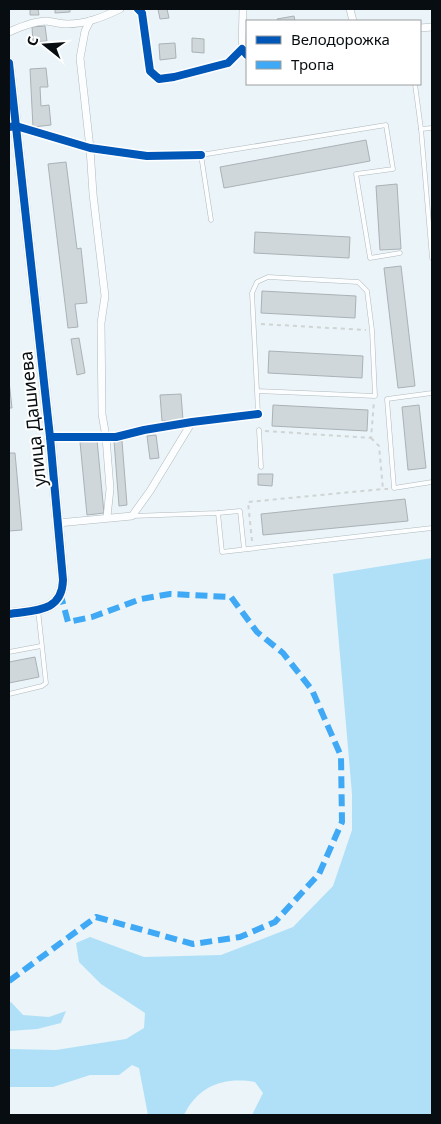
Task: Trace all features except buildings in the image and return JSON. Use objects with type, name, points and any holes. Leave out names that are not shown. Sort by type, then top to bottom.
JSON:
[{"type":"street","points":[[9,32],[23,26],[44,21],[66,24],[90,21],[120,9]]},
{"type":"street","points":[[138,9],[142,13],[150,71],[159,79],[174,78],[228,63],[245,52],[243,9]]},
{"type":"street","points":[[90,21],[85,30],[80,58],[105,296],[101,332],[102,414],[106,437],[110,489],[108,517]]},
{"type":"street","name":"улица Дашиева","points":[[9,63],[12,127],[50,437],[63,588],[57,602],[50,607],[9,614]]},
{"type":"street","points":[[12,127],[90,148],[147,156],[201,155]]},
{"type":"street","points":[[50,437],[116,437],[192,422],[258,414]]},
{"type":"street","points":[[58,523],[132,516],[150,491],[192,422]]},
{"type":"lane","points":[[416,85],[432,258]]},
{"type":"lane","points":[[211,220],[201,155],[386,125],[393,169],[356,174],[370,258],[400,253]]},
{"type":"lane","points":[[421,129],[432,128]]},
{"type":"lane","points":[[257,391],[375,396],[372,330],[367,291],[358,282],[268,277],[258,282],[252,292],[258,414]]},
{"type":"lane","points":[[432,393],[387,399],[394,488],[432,482]]},
{"type":"lane","points":[[259,430],[261,467]]},
{"type":"lane","points":[[132,516],[240,511],[244,549]]},
{"type":"lane","points":[[218,513],[222,552],[432,528]]},
{"type":"lane","points":[[9,694],[42,686],[46,683],[38,609]]},
{"type":"lane","points":[[9,652],[41,646]]},
{"type":"path","points":[[254,324],[372,330]]},
{"type":"path","points":[[371,438],[375,396]]},
{"type":"path","points":[[259,430],[371,438],[379,446],[383,489]]},
{"type":"path","points":[[252,548],[248,502],[394,488]]},
{"type":"shaded area","points":[[432,558],[432,1115],[252,1115],[263,1093],[255,1082],[233,1081],[213,1085],[205,1090],[197,1096],[184,1115],[148,1115],[139,1068],[132,1065],[119,1075],[90,1075],[53,1087],[9,1087],[9,1049],[56,1050],[126,1039],[144,1028],[145,1013],[101,984],[79,962],[76,943],[90,937],[144,957],[221,955],[293,927],[333,886],[352,830],[352,794],[333,574]]},
{"type":"shaded area","points":[[11,1002],[23,1015],[49,1017],[66,1011],[61,1023],[37,1029],[9,1031],[9,1003]]},
{"type":"marked path","points":[[9,981],[96,917],[193,944],[240,937],[275,922],[319,874],[342,822],[341,756],[312,690],[283,653],[257,632],[231,597],[170,594],[141,599],[92,617],[68,622],[61,596]]},
{"type":"cycle path","points":[[138,9],[142,13],[150,71],[159,79],[228,63],[242,49],[246,54]]},
{"type":"cycle path","points":[[9,63],[50,437],[63,580],[58,599],[52,604],[37,610],[9,614]]},
{"type":"cycle path","points":[[9,127],[16,126],[90,148],[147,156],[201,155]]},
{"type":"cycle path","points":[[50,437],[116,437],[192,422],[258,414]]}]
